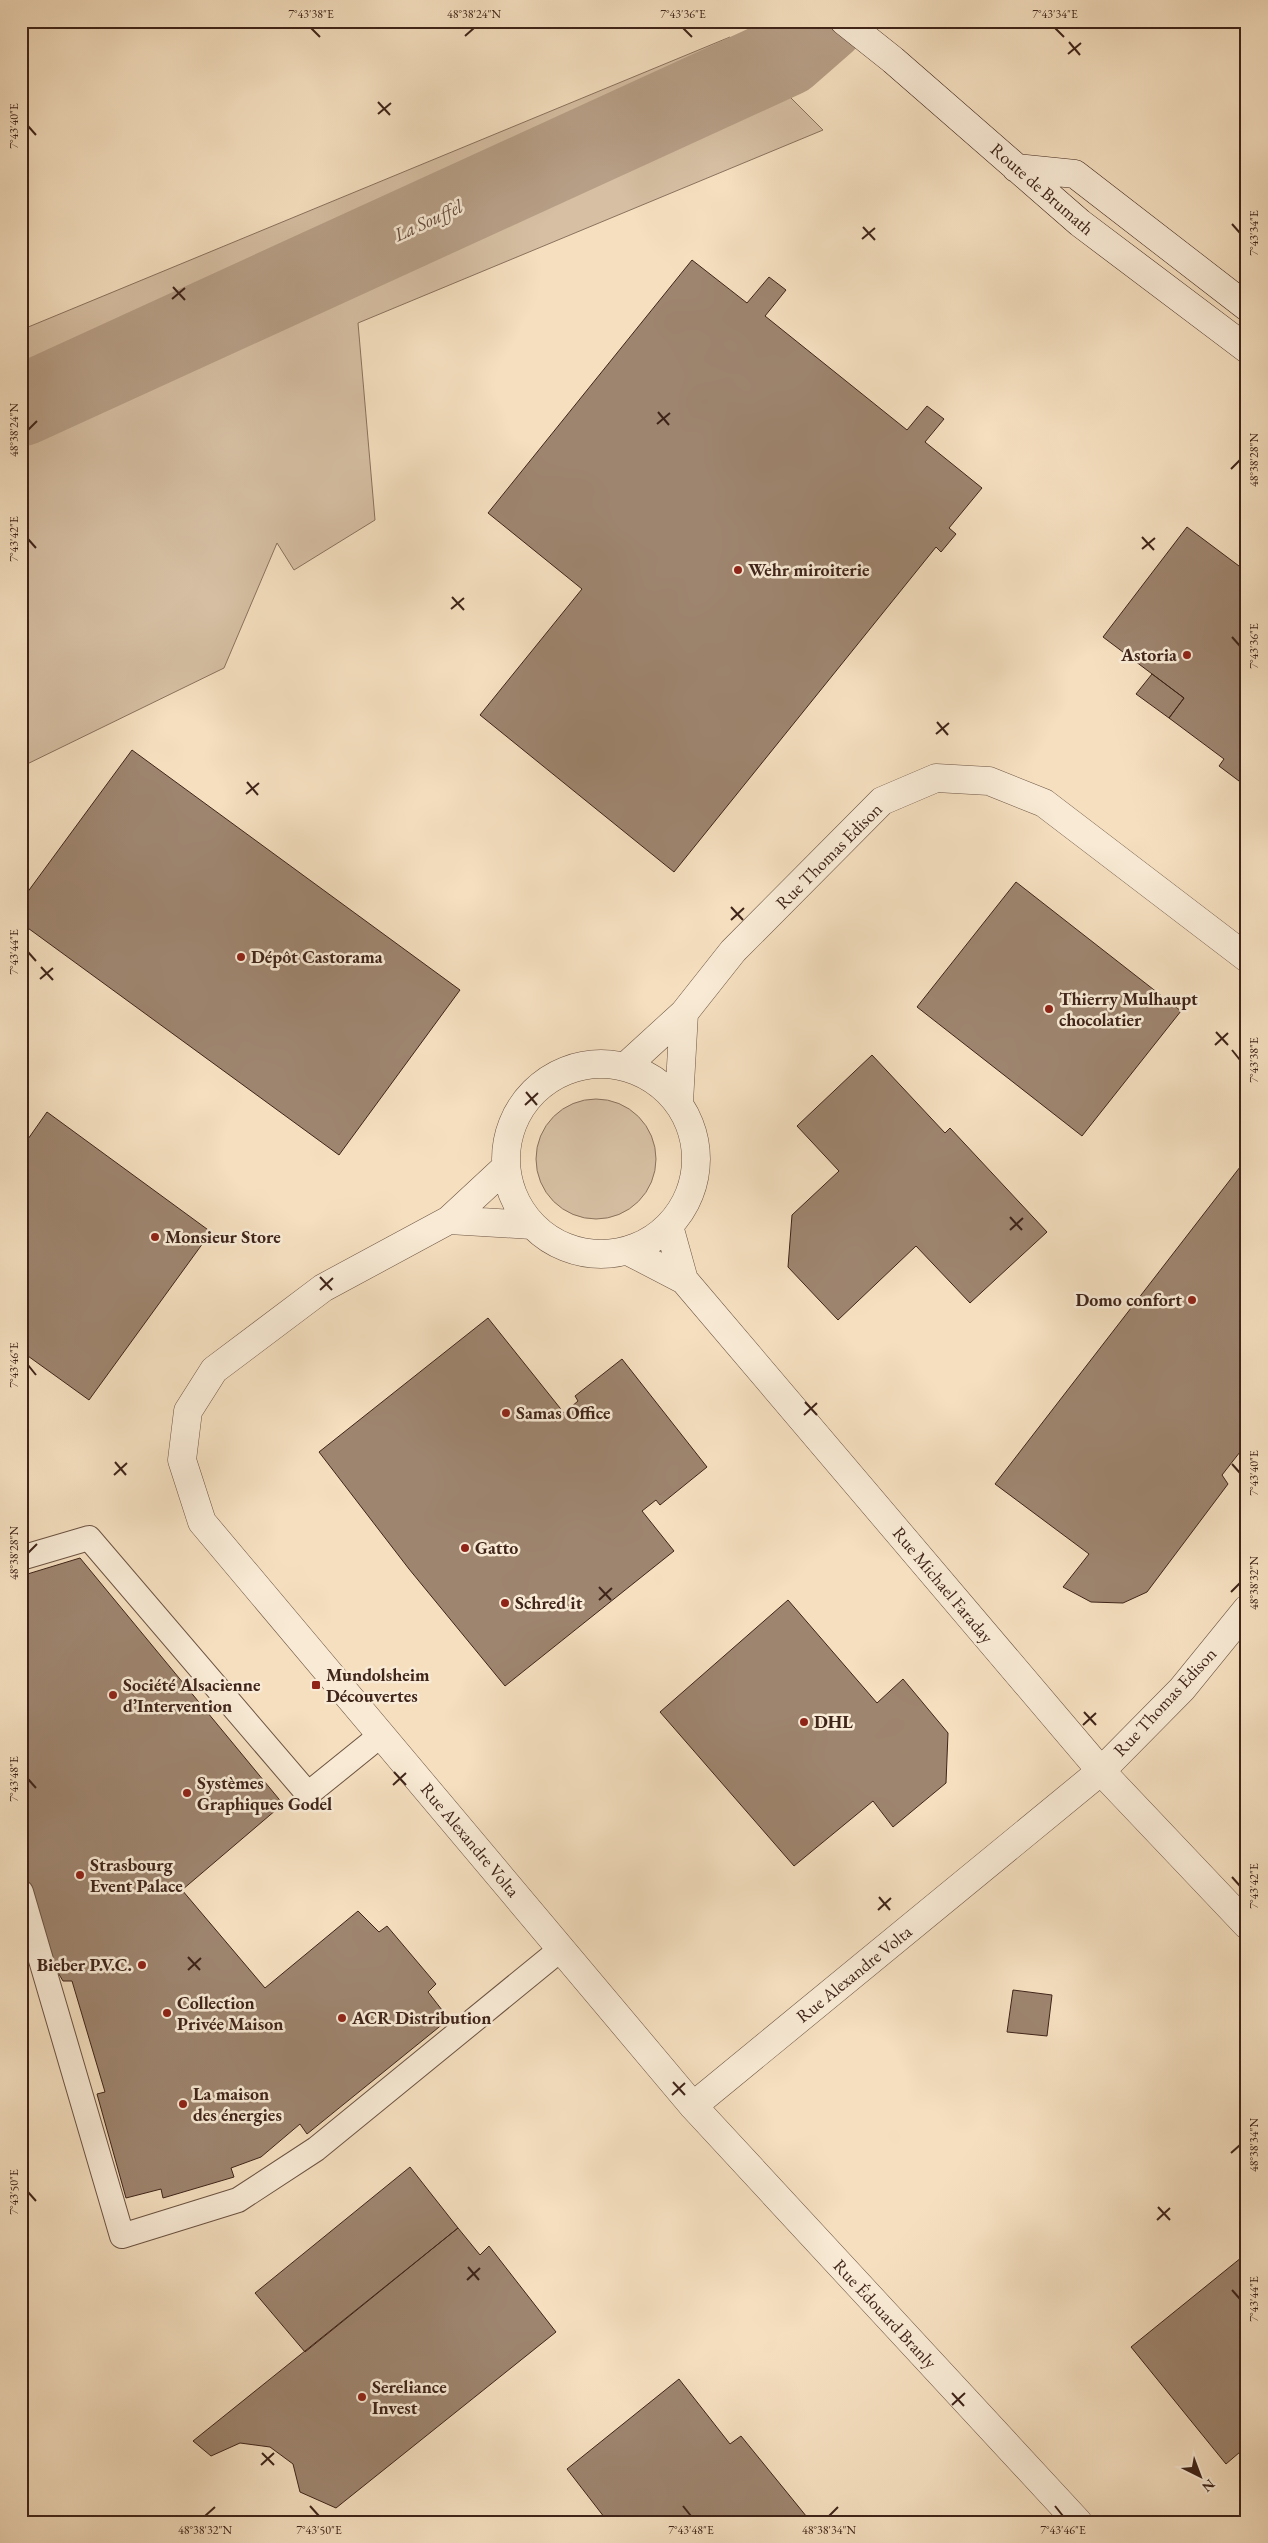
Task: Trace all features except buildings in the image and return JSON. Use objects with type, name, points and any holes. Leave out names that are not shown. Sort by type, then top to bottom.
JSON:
[{"type":"street","name":"Route de Brumath","points":[[844,21],[893,60],[1080,223],[1247,349]]},
{"type":"street","points":[[1016,168],[1075,174],[1247,307]]},
{"type":"street","name":"Rue Thomas Edison","points":[[626,1066],[684,1013],[733,951],[882,801],[936,778],[989,781],[1044,803],[1247,958]]},
{"type":"street","points":[[678,1102],[684,1013]]},
{"type":"street","points":[[609,1063],[626,1066],[654,1078],[678,1102],[691,1124],[698,1150],[695,1181],[685,1207],[669,1226],[651,1242],[628,1251],[602,1255],[574,1251],[558,1245],[532,1226],[514,1200],[505,1168],[508,1137],[511,1128],[518,1110],[536,1088],[559,1073],[587,1064],[609,1063]]},
{"type":"street","name":"Rue Alexandre Volta","points":[[505,1168],[449,1220],[323,1288],[214,1370],[188,1411],[182,1460],[202,1522],[693,2106],[1101,1771]]},
{"type":"street","points":[[449,1220],[532,1226]]},
{"type":"street","name":"Rue Michael Faraday","points":[[669,1226],[684,1280],[1101,1771],[1247,1925]]},
{"type":"street","points":[[628,1251],[684,1280]]},
{"type":"street","name":"Rue Thomas Edison","points":[[1101,1771],[1182,1689],[1247,1609]]},
{"type":"street","name":"Rue Édouard Branly","points":[[693,2106],[1078,2522]]},
{"type":"lane","points":[[21,1558],[89,1538],[308,1794],[381,1734]]},
{"type":"lane","points":[[21,1892],[122,2236],[238,2200],[308,2154],[561,1949]]},
{"type":"shaded area","points":[[730,37],[823,130],[358,323],[375,520],[294,570],[277,543],[224,668],[21,767],[21,330]]},
{"type":"shaded area","points":[[596,1099],[619,1103],[639,1116],[652,1136],[656,1159],[652,1182],[639,1202],[619,1215],[596,1219],[573,1215],[553,1202],[540,1182],[536,1159],[540,1136],[553,1116],[573,1103]]},
{"type":"waterway","name":"La Souffel","points":[[21,406],[786,56],[826,21]]},
{"type":"place","name":"Wehr miroiterie","points":[[738,570]]},
{"type":"place","name":"Astoria","points":[[1187,655]]},
{"type":"place","name":"Dépôt Castorama","points":[[241,957]]},
{"type":"place","name":"Thierry Mulhaupt chocolatier","points":[[1049,1009]]},
{"type":"place","name":"Monsieur Store","points":[[155,1237]]},
{"type":"place","name":"Domo confort","points":[[1192,1300]]},
{"type":"place","name":"Samas Office","points":[[506,1413]]},
{"type":"place","name":"Gatto","points":[[465,1548]]},
{"type":"place","name":"Schred it","points":[[505,1603]]},
{"type":"place","name":"Mundolsheim Découvertes","points":[[316,1685]]},
{"type":"place","name":"Société Alsacienne d’Intervention","points":[[113,1695]]},
{"type":"place","name":"DHL","points":[[804,1722]]},
{"type":"place","name":"Systèmes Graphiques Godel","points":[[187,1793]]},
{"type":"place","name":"Strasbourg Event Palace","points":[[80,1875]]},
{"type":"place","name":"Bieber P.V.C.","points":[[142,1965]]},
{"type":"place","name":"Collection Privée Maison","points":[[167,2013]]},
{"type":"place","name":"ACR Distribution","points":[[342,2018]]},
{"type":"place","name":"La maison des énergies","points":[[183,2104]]},
{"type":"place","name":"Sereliance Invest","points":[[362,2397]]}]
